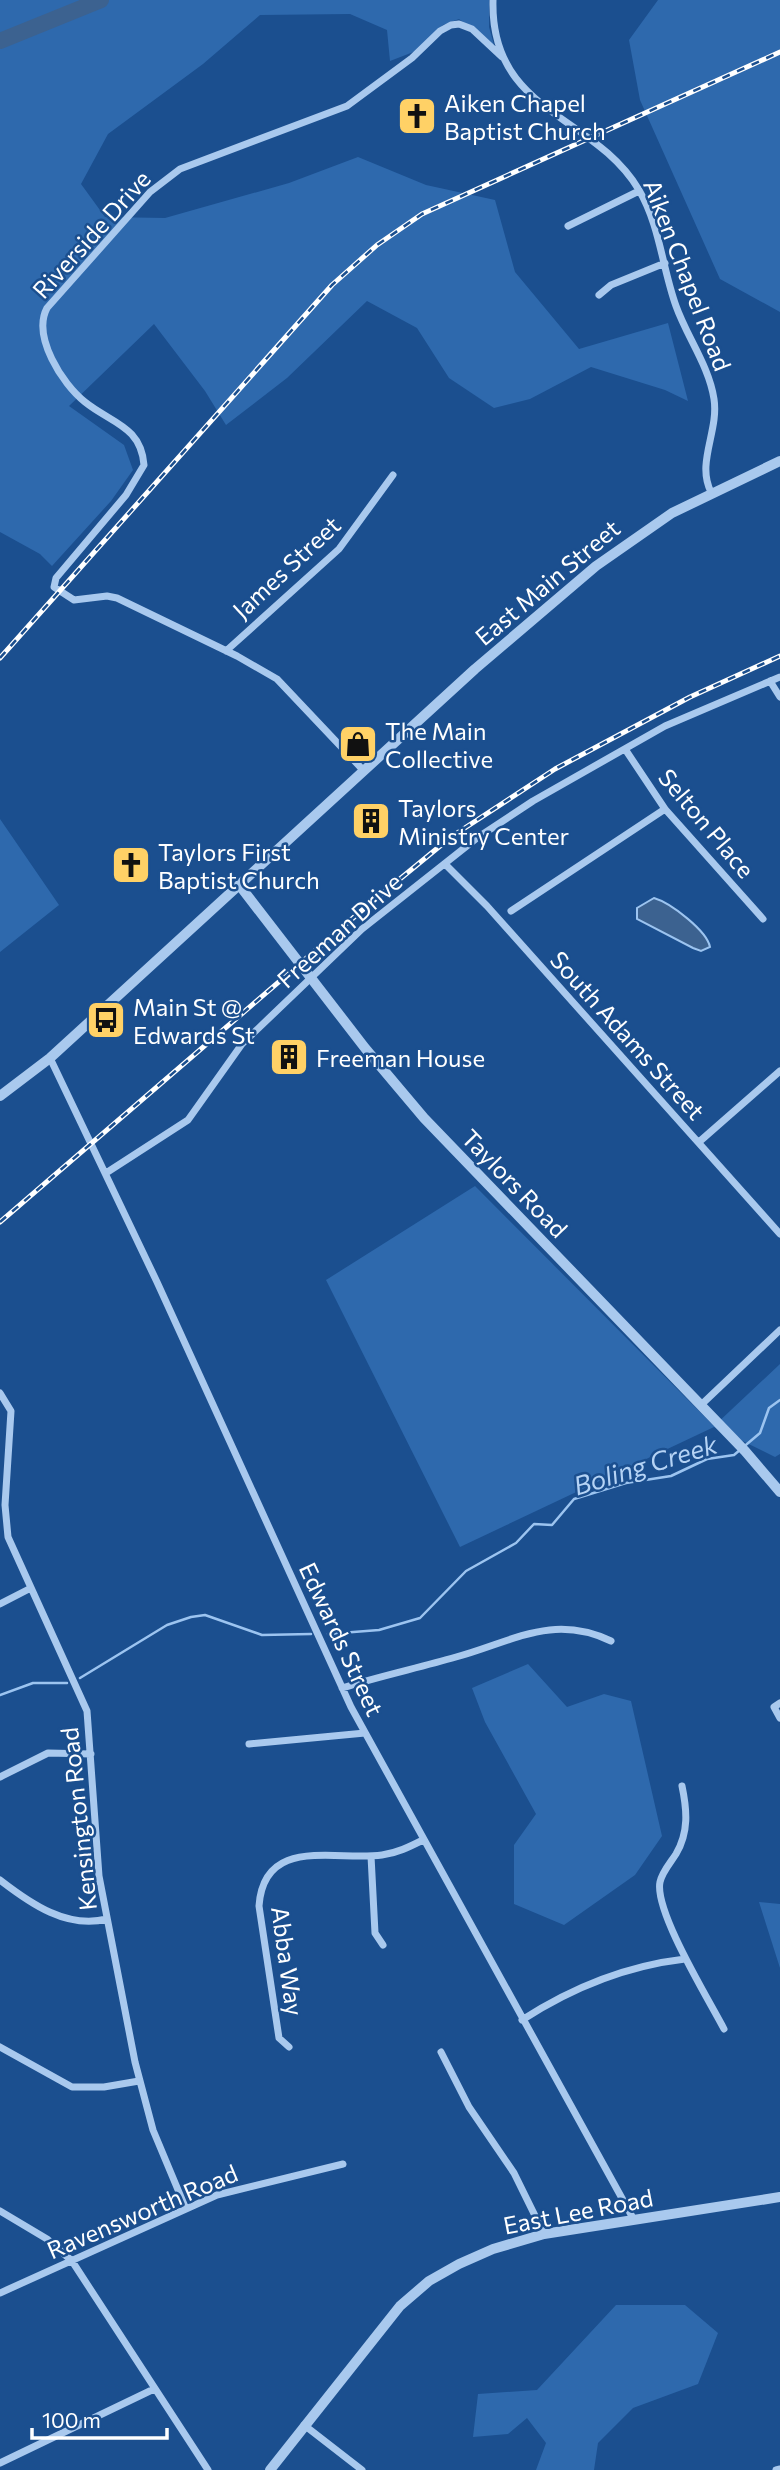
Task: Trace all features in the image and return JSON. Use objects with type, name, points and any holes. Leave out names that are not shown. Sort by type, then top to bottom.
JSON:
[{"type":"street","name":"Aiken Chapel Road","points":[[493,0],[502,57],[539,103],[622,168],[639,191],[661,244],[676,307],[714,396],[715,421],[705,471],[711,492]]},
{"type":"street","name":"Riverside Drive","points":[[226,651],[117,598],[107,596],[74,600],[54,587],[56,578],[126,495],[144,465],[138,440],[127,427],[85,402],[66,382],[43,334],[42,322],[47,308],[150,192],[180,169],[347,106],[412,58],[451,24],[472,29],[502,57]]},
{"type":"street","points":[[568,226],[639,191]]},
{"type":"street","points":[[599,295],[611,285],[665,263]]},
{"type":"street","name":"East Main Street","points":[[0,1096],[50,1058],[549,604],[606,558],[671,513],[780,461]]},
{"type":"street","name":"James Street","points":[[226,651],[339,549],[393,475]]},
{"type":"street","points":[[226,651],[277,680],[364,771]]},
{"type":"street","name":"Freeman Drive","points":[[106,1173],[188,1119],[242,1044],[312,981],[362,929],[511,814],[690,714],[780,677]]},
{"type":"street","points":[[771,681],[780,697]]},
{"type":"street","name":"Selton Place","points":[[625,749],[665,809],[764,919]]},
{"type":"street","points":[[511,911],[665,809]]},
{"type":"street","name":"South Adams Street","points":[[445,864],[488,906],[780,1234]]},
{"type":"street","name":"Taylors Road","points":[[240,886],[312,981],[424,1118],[732,1437],[780,1492]]},
{"type":"street","name":"Edwards Street","points":[[50,1058],[106,1173],[342,1688],[423,1840],[634,2220]]},
{"type":"street","points":[[699,1142],[780,1072]]},
{"type":"street","points":[[701,1405],[780,1331]]},
{"type":"street","name":"Kensington Road","points":[[0,1393],[11,1410],[5,1523],[13,1552],[84,1703],[90,1754],[94,1838],[139,2081],[153,2130],[186,2208]]},
{"type":"street","points":[[0,1604],[29,1588]]},
{"type":"street","points":[[342,1688],[390,1672],[476,1651],[530,1631],[576,1630],[611,1641]]},
{"type":"street","points":[[780,1703],[774,1707],[780,1718]]},
{"type":"street","points":[[249,1744],[365,1733]]},
{"type":"street","points":[[0,1777],[48,1753],[90,1754]]},
{"type":"street","points":[[682,1786],[687,1814],[681,1845],[661,1878],[660,1888],[685,1959],[724,2029]]},
{"type":"street","name":"Abba Way","points":[[289,2047],[279,2038],[259,1906],[260,1888],[266,1876],[288,1859],[303,1856],[371,1856],[396,1853],[423,1840]]},
{"type":"street","points":[[371,1856],[375,1933],[383,1945]]},
{"type":"street","points":[[0,1880],[66,1920],[80,1923],[107,1919]]},
{"type":"street","points":[[522,2020],[559,1998],[609,1975],[685,1959]]},
{"type":"street","points":[[0,2047],[72,2087],[104,2087],[139,2081]]},
{"type":"street","points":[[440,2052],[469,2106],[514,2173],[544,2234]]},
{"type":"street","name":"Ravensworth Road","points":[[0,2293],[186,2208],[236,2189],[342,2164]]},
{"type":"street","name":"East Lee Road","points":[[270,2470],[382,2327],[418,2290],[475,2256],[544,2234],[780,2197]]},
{"type":"street","points":[[0,2211],[47,2239],[72,2261],[208,2470]]},
{"type":"street","points":[[0,2463],[154,2389]]},
{"type":"street","points":[[304,2425],[362,2470]]},
{"type":"shaded area","points":[[0,0],[489,0],[489,27],[494,45],[459,19],[443,25],[416,51],[390,61],[387,30],[350,14],[260,15],[203,64],[108,134],[81,184],[105,217],[165,218],[289,183],[358,157],[426,185],[495,200],[515,272],[579,349],[668,323],[688,401],[665,390],[591,367],[530,399],[494,408],[449,378],[417,328],[367,301],[287,378],[226,425],[205,391],[154,324],[69,406],[124,445],[133,470],[111,501],[52,566],[40,554],[0,532]]},
{"type":"shaded area","points":[[658,0],[780,0],[780,312],[720,279],[640,100],[629,40]]},
{"type":"shaded area","points":[[0,819],[59,905],[0,952]]},
{"type":"shaded area","points":[[654,898],[687,918],[702,933],[710,947],[701,951],[693,948],[637,919],[637,908]]},
{"type":"shaded area","points":[[475,1186],[714,1426],[780,1364],[780,1454],[775,1457],[714,1427],[460,1547],[326,1280]]},
{"type":"shaded area","points":[[528,1664],[567,1707],[604,1694],[631,1701],[662,1836],[635,1875],[564,1925],[514,1904],[514,1845],[536,1814],[485,1722],[472,1688]]},
{"type":"shaded area","points":[[759,1902],[780,1904],[780,1968]]},
{"type":"shaded area","points":[[616,2305],[685,2305],[718,2333],[698,2384],[633,2408],[598,2443],[594,2470],[536,2470],[546,2443],[527,2418],[508,2434],[473,2437],[478,2394],[537,2390]]},
{"type":"waterway","points":[[0,41],[101,0]]},
{"type":"waterway","name":"Boling Creek","points":[[328,1634],[379,1630],[420,1618],[466,1571],[516,1543],[534,1524],[552,1525],[574,1499],[626,1483],[671,1476],[707,1459],[734,1455],[760,1433],[769,1408],[780,1400]]},
{"type":"waterway","name":"Boling Creek","points":[[80,1678],[167,1625],[191,1617],[205,1615],[262,1635],[311,1634]]},
{"type":"waterway","name":"Boling Creek","points":[[0,1695],[33,1683],[67,1683]]},
{"type":"railway","points":[[0,658],[332,285],[377,245],[422,214],[780,52]]},
{"type":"railway","points":[[0,1222],[451,837],[555,769],[690,697],[780,656]]},
{"type":"place","name":"Aiken Chapel Baptist Church","points":[[417,116]]},
{"type":"place","name":"The Main Collective","points":[[358,744]]},
{"type":"place","name":"Taylors Ministry Center","points":[[371,821]]},
{"type":"place","name":"Taylors First Baptist Church","points":[[131,865]]},
{"type":"place","name":"Main St @ Edwards St","points":[[106,1020]]},
{"type":"place","name":"Freeman House","points":[[289,1057]]}]
